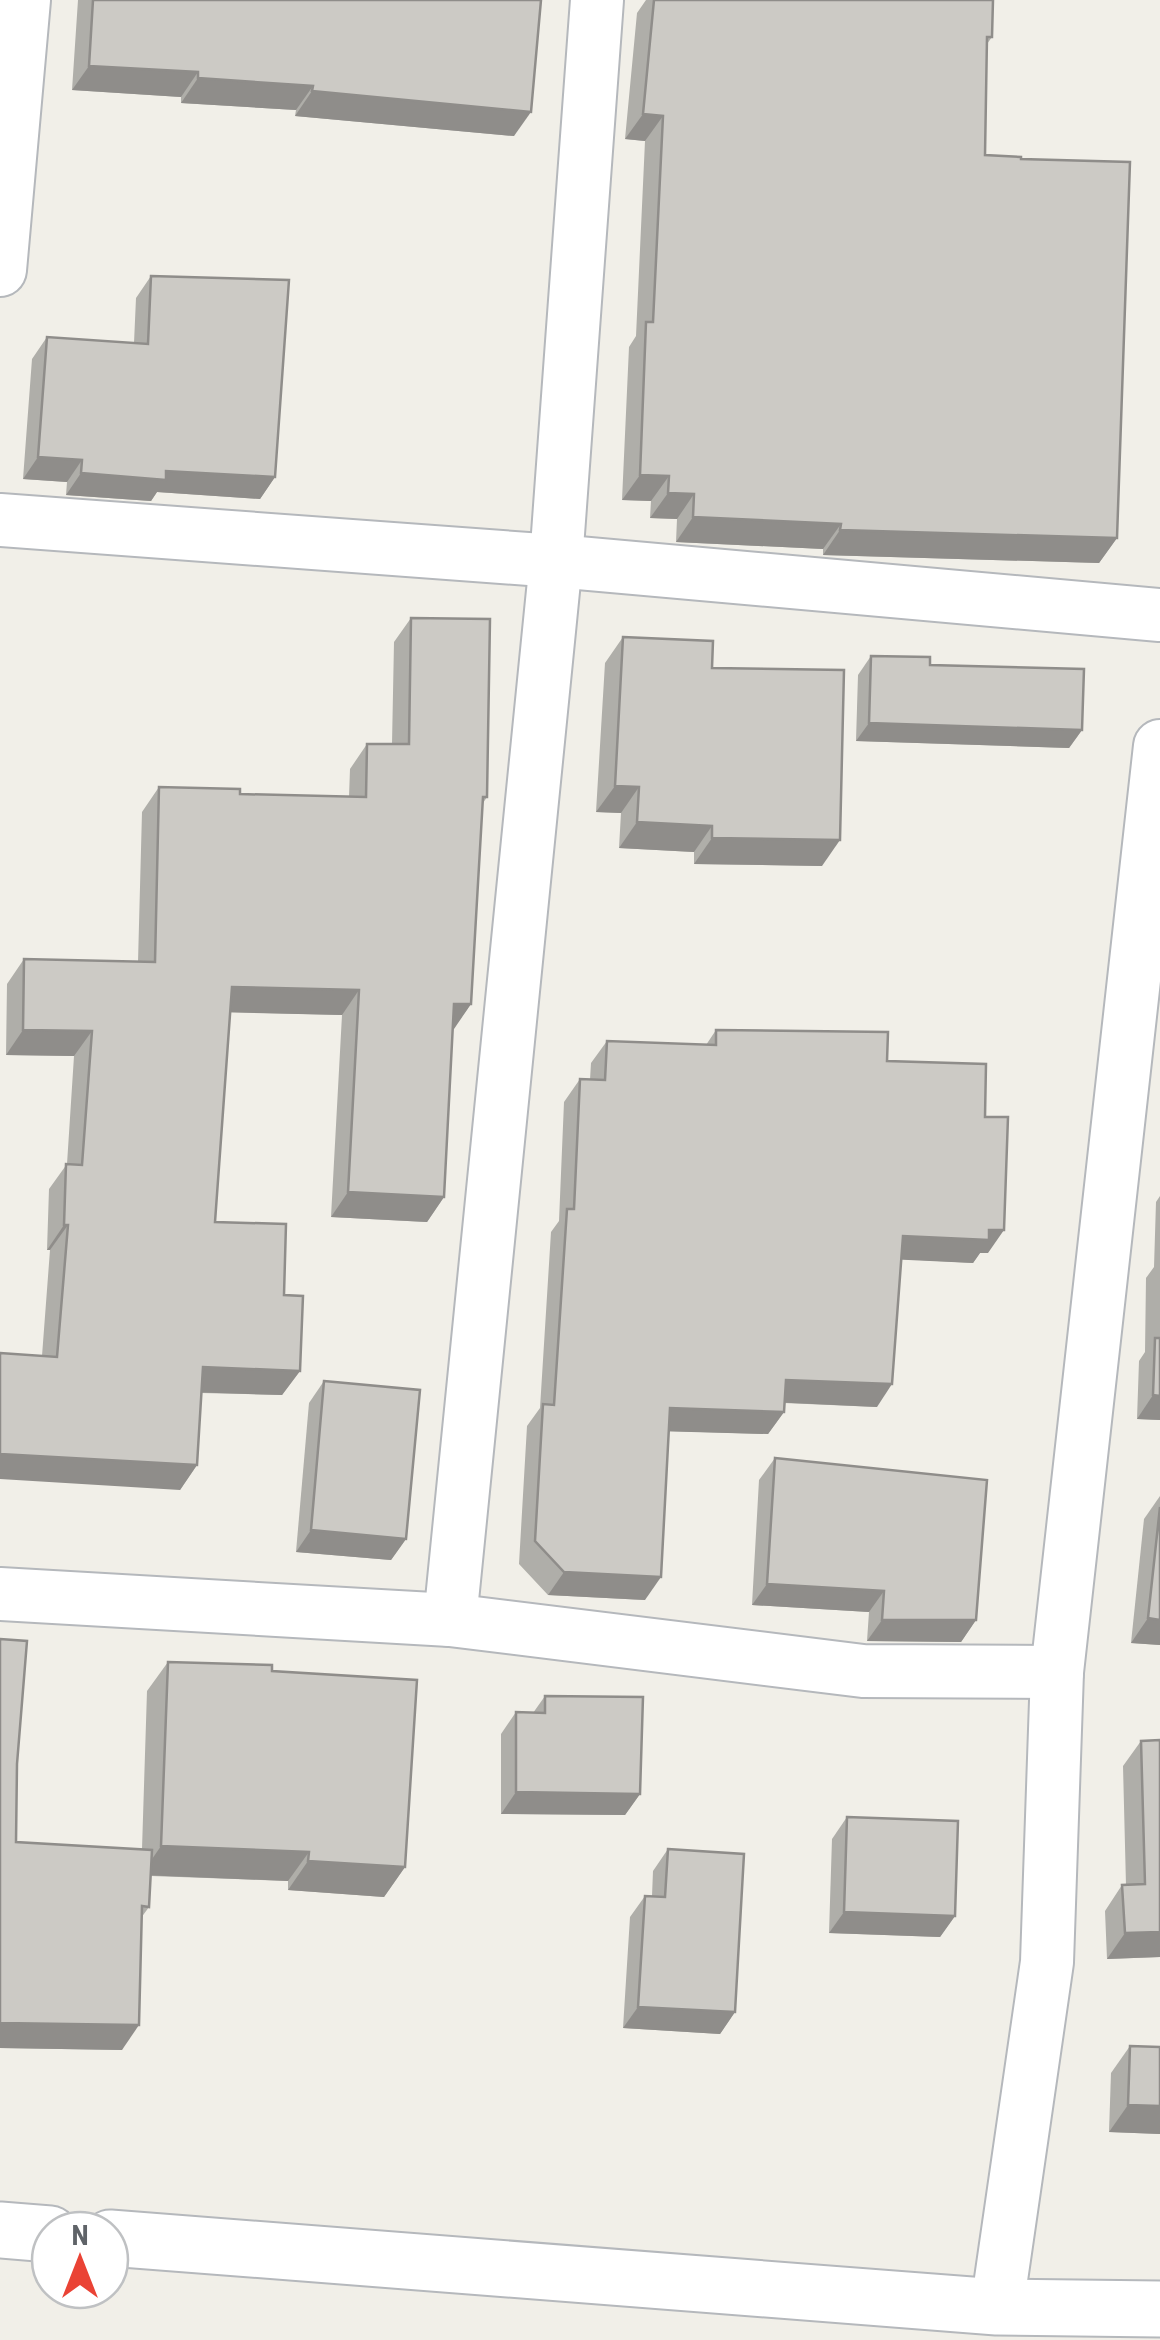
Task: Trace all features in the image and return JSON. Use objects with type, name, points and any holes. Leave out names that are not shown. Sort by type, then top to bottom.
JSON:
[{"type":"street","points":[[0,270],[24,0]]},
{"type":"street","points":[[450,1620],[556,561],[597,0]]},
{"type":"street","points":[[0,520],[556,561],[1160,616]]},
{"type":"street","points":[[998,2307],[1047,1962],[1058,1672],[1160,746]]},
{"type":"street","points":[[0,1594],[450,1620],[864,1671],[1058,1672]]},
{"type":"street","points":[[0,2230],[30,2232]]},
{"type":"street","points":[[130,2240],[998,2307],[1160,2309]]},
{"type":"building","points":[[93,0],[541,0],[531,112],[312,91],[313,86],[198,78],[198,72],[89,66]]},
{"type":"building","points":[[654,0],[993,0],[992,37],[987,37],[985,155],[1130,162],[1117,538],[840,530],[841,524],[693,517],[694,494],[668,493],[669,476],[640,475],[646,322],[653,322],[663,116],[643,114]]},
{"type":"building","points":[[151,276],[289,280],[275,477],[166,471],[166,480],[81,473],[82,460],[38,457],[47,337],[148,344]]},
{"type":"building","points":[[411,618],[490,619],[487,797],[483,797],[471,1004],[454,1004],[444,1197],[348,1192],[359,990],[232,987],[215,1222],[286,1224],[284,1295],[303,1296],[300,1371],[203,1367],[197,1465],[0,1454],[0,1353],[57,1357],[68,1225],[64,1225],[66,1164],[82,1165],[92,1031],[23,1030],[24,959],[155,962],[159,787],[240,789],[240,794],[366,797],[367,744],[409,744]]},
{"type":"building","points":[[623,637],[713,641],[712,668],[844,670],[840,840],[712,838],[712,826],[637,822],[639,787],[615,786]]},
{"type":"building","points":[[871,656],[930,657],[930,665],[1084,669],[1082,730],[869,723]]},
{"type":"building","points":[[716,1030],[888,1032],[887,1061],[986,1064],[985,1117],[1008,1117],[1004,1230],[989,1230],[989,1240],[903,1236],[892,1384],[786,1380],[784,1412],[670,1408],[661,1577],[564,1572],[535,1541],[543,1404],[554,1405],[567,1209],[574,1209],[580,1079],[605,1080],[607,1041],[716,1045]]},
{"type":"building","points":[[1155,1338],[1160,1338],[1160,1396],[1153,1395]]},
{"type":"building","points":[[324,1381],[420,1390],[406,1539],[311,1530]]},
{"type":"building","points":[[775,1458],[987,1480],[976,1620],[882,1620],[884,1591],[767,1584]]},
{"type":"building","points":[[1160,1507],[1160,1620],[1148,1618]]},
{"type":"building","points":[[0,1639],[27,1641],[17,1764],[16,1842],[152,1850],[149,1907],[142,1906],[139,2025],[0,2023]]},
{"type":"building","points":[[168,1662],[272,1665],[272,1671],[417,1680],[405,1867],[308,1861],[309,1852],[161,1846]]},
{"type":"building","points":[[545,1696],[643,1697],[640,1794],[516,1792],[516,1712],[545,1713]]},
{"type":"building","points":[[1160,1740],[1160,1932],[1125,1933],[1122,1885],[1145,1884],[1141,1741]]},
{"type":"building","points":[[847,1817],[958,1821],[955,1916],[844,1912]]},
{"type":"building","points":[[668,1849],[744,1854],[735,2012],[638,2007],[645,1896],[665,1897]]},
{"type":"building","points":[[1130,2046],[1160,2047],[1160,2106],[1128,2105]]}]
